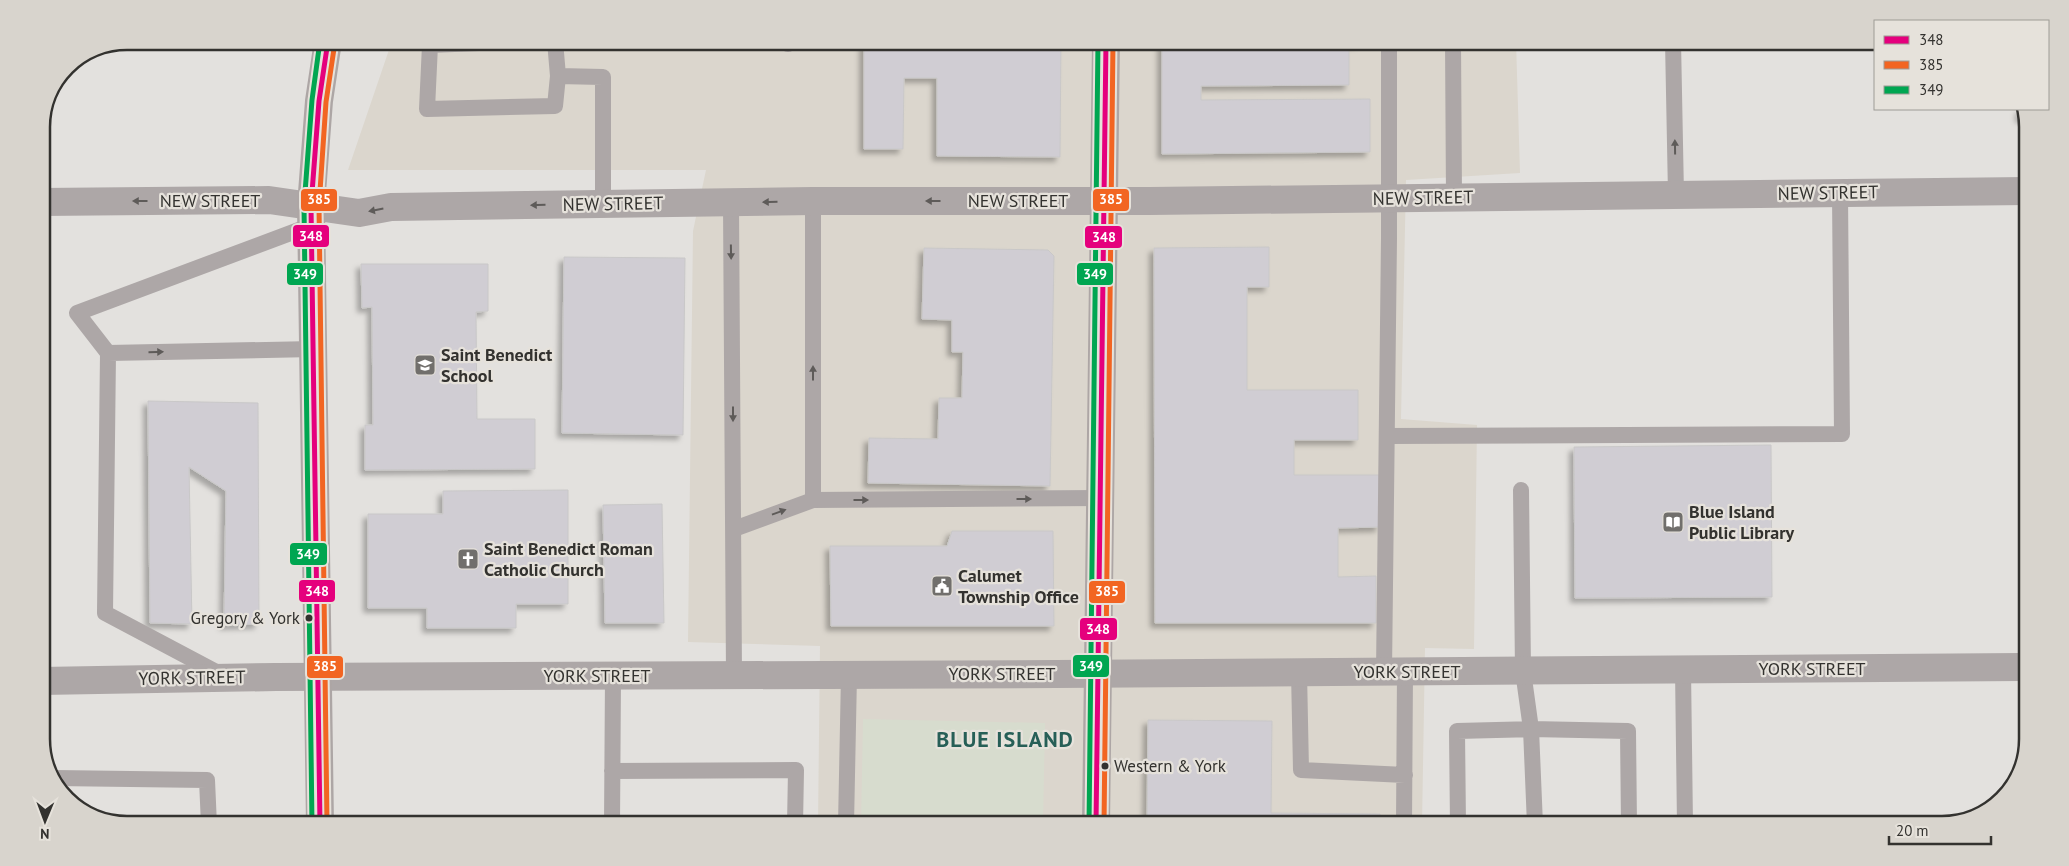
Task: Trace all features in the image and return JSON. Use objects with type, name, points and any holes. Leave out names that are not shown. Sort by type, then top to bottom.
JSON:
[{"type":"main road","points":[[320,816],[312,216],[319,101],[327,50]]},
{"type":"main road","points":[[1096,816],[1106,50]]},
{"type":"street","name":"NEW STREET","points":[[50,202],[269,200],[312,216],[359,213],[391,207],[813,201],[1104,201],[2019,191]]},
{"type":"street","name":"YORK STREET","points":[[50,680],[2019,667]]},
{"type":"lane","points":[[430,50],[427,109],[555,106],[558,76],[556,50]]},
{"type":"lane","points":[[1389,50],[1390,198],[1387,436],[1394,672],[1405,775],[1404,816]]},
{"type":"lane","points":[[1453,50],[1454,198]]},
{"type":"lane","points":[[1673,50],[1676,196]]},
{"type":"lane","points":[[558,76],[603,77],[603,204]]},
{"type":"lane","points":[[1387,436],[1842,434],[1840,193]]},
{"type":"lane","points":[[813,201],[813,500]]},
{"type":"lane","points":[[731,203],[734,676]]},
{"type":"lane","points":[[228,678],[105,614],[108,353],[77,313],[312,216]]},
{"type":"lane","points":[[108,353],[314,349]]},
{"type":"lane","points":[[1521,490],[1522,671],[1531,729],[1535,816]]},
{"type":"lane","points":[[734,529],[813,500],[1101,498]]},
{"type":"lane","points":[[1684,669],[1685,816]]},
{"type":"lane","points":[[1299,672],[1301,770],[1405,775]]},
{"type":"lane","points":[[846,816],[849,675]]},
{"type":"lane","points":[[612,816],[614,676]]},
{"type":"lane","points":[[1458,816],[1457,731],[1531,729],[1628,731],[1628,816]]},
{"type":"lane","points":[[612,771],[796,770],[795,816]]},
{"type":"lane","points":[[61,778],[207,780],[209,816]]},
{"type":"shaded area","points":[[389,50],[1516,50],[1520,173],[1406,180],[1401,419],[1477,425],[1474,649],[1425,648],[1422,816],[818,816],[820,646],[688,642],[693,231],[706,170],[348,170]]},
{"type":"shaded area","points":[[863,719],[1045,723],[1043,816],[861,816]]},
{"type":"building","points":[[864,50],[1061,50],[1060,157],[937,156],[937,78],[904,78],[903,149],[864,149]]},
{"type":"building","points":[[1162,50],[1349,50],[1349,85],[1201,86],[1201,100],[1370,99],[1370,152],[1162,154]]},
{"type":"building","points":[[1269,247],[1269,287],[1247,287],[1247,390],[1358,390],[1358,440],[1294,440],[1294,475],[1379,475],[1380,527],[1338,528],[1338,577],[1376,576],[1376,623],[1155,623],[1154,248]]},
{"type":"building","points":[[924,248],[1048,250],[1054,256],[1050,486],[868,483],[869,438],[938,439],[939,398],[962,398],[963,352],[952,352],[952,320],[922,319]]},
{"type":"building","points":[[564,257],[685,258],[683,435],[562,433]]},
{"type":"building","name":"Saint Benedict School","points":[[361,264],[488,264],[488,311],[476,312],[477,419],[535,419],[535,469],[365,470],[365,425],[373,425],[372,307],[362,308]]},
{"type":"building","points":[[148,401],[258,403],[259,624],[224,625],[226,491],[189,467],[192,624],[150,623]]},
{"type":"building","name":"Blue Island Public Library","points":[[1771,445],[1772,597],[1575,598],[1574,447]]},
{"type":"building","name":"Saint Benedict Roman Catholic Church","points":[[568,490],[568,604],[516,604],[516,628],[427,628],[427,608],[368,608],[368,514],[443,514],[443,491]]},
{"type":"building","points":[[662,504],[664,623],[605,623],[603,505]]},
{"type":"building","name":"Calumet Township Office","points":[[952,531],[1053,531],[1054,626],[831,626],[830,546],[947,546]]},
{"type":"building","points":[[1148,720],[1272,721],[1271,813],[1380,814],[1380,816],[1147,816]]},
{"type":"transit line","name":"349","points":[[312,816],[304,206],[312,100],[319,50]]},
{"type":"transit line","name":"348","points":[[320,816],[311,206],[319,101],[327,50]]},
{"type":"transit line","name":"385","points":[[327,816],[319,206],[326,102],[334,50]]},
{"type":"transit line","name":"349","points":[[1089,816],[1098,50]]},
{"type":"transit line","name":"348","points":[[1096,816],[1106,50]]},
{"type":"transit line","name":"385","points":[[1104,816],[1113,50]]},
{"type":"place","name":"Saint Benedict School","points":[[425,365]]},
{"type":"place","name":"Blue Island Public Library","points":[[1673,522]]},
{"type":"place","name":"Saint Benedict Roman Catholic Church","points":[[468,559]]},
{"type":"place","name":"Calumet Township Office","points":[[942,586]]},
{"type":"place","name":"Gregory & York","points":[[309,618]]},
{"type":"place","name":"Western & York","points":[[1105,766]]},
{"type":"district","name":"BLUE ISLAND","points":[[1005,739]]}]
